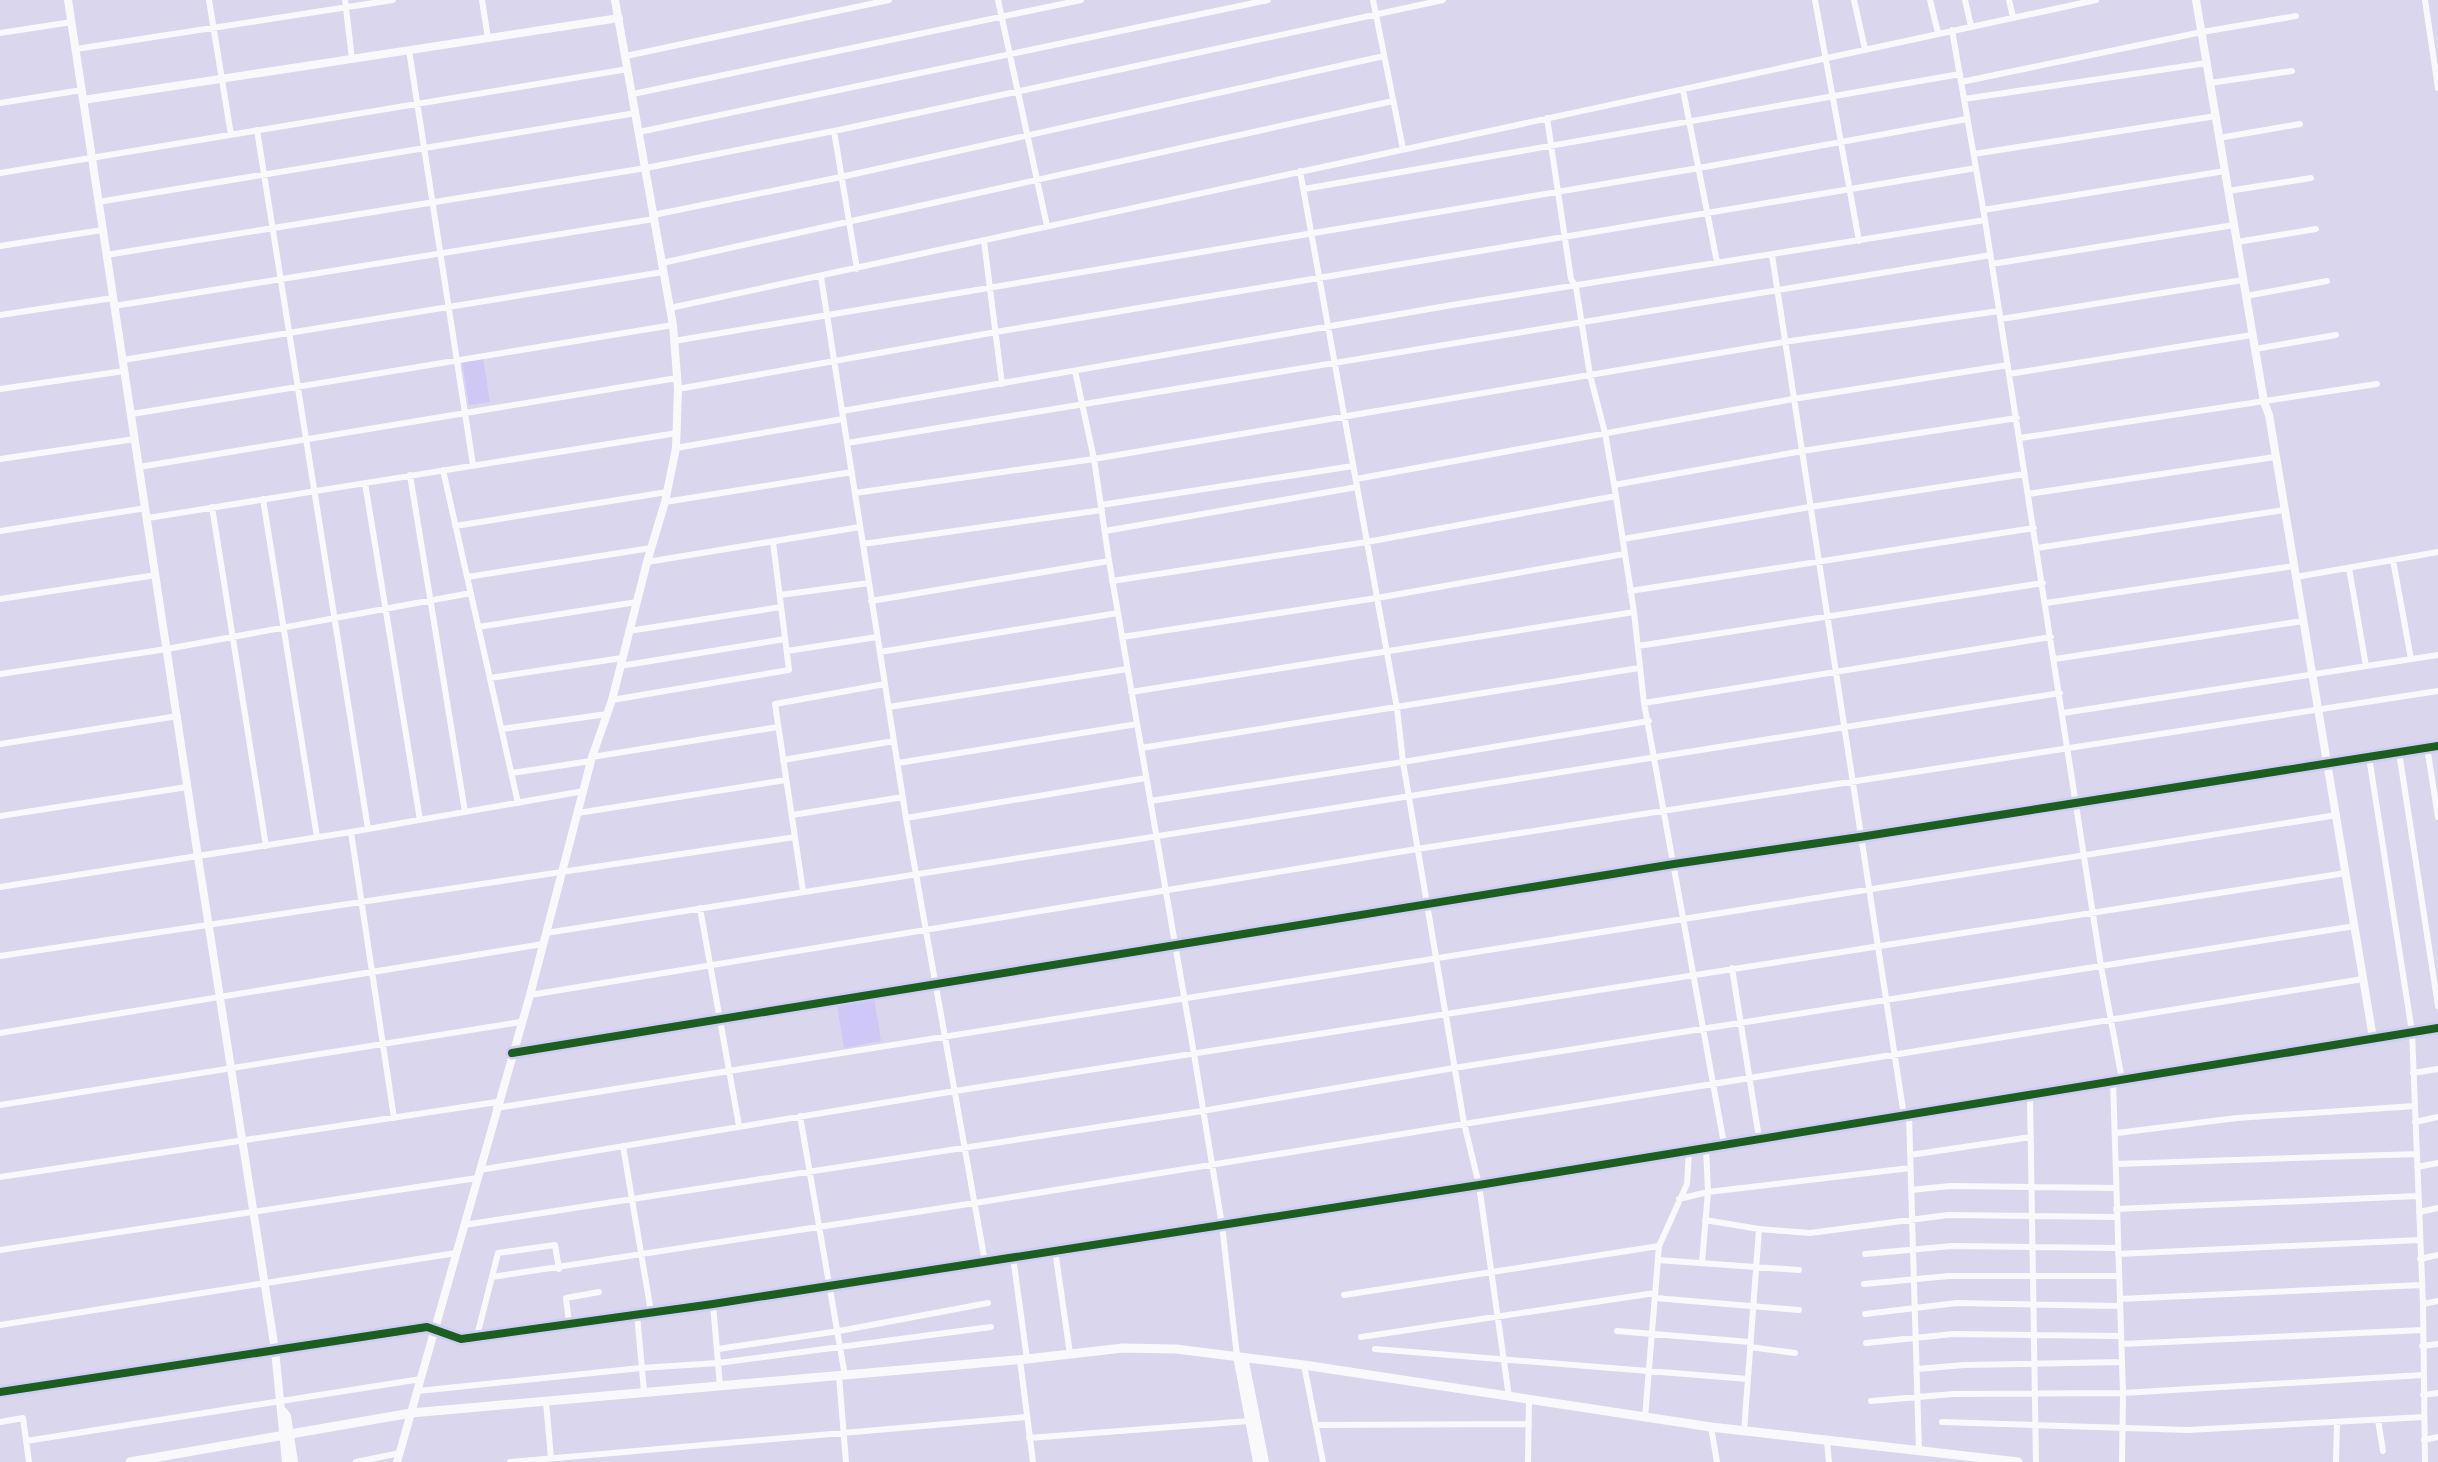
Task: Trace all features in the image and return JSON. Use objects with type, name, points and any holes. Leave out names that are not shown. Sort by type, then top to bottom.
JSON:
[{"type":"main road","points":[[130,1462],[411,1413],[1024,1360],[1123,1348],[1239,1354],[1744,1432],[2018,1462]]},
{"type":"street","points":[[68,0],[283,1411],[294,1462]]},
{"type":"street","points":[[209,0],[231,135]]},
{"type":"street","points":[[76,49],[346,4],[393,0]]},
{"type":"street","points":[[482,0],[488,38]]},
{"type":"street","points":[[356,1462],[398,1457],[496,1105],[530,995],[592,759],[612,700],[676,448],[678,389],[673,325],[615,0]]},
{"type":"street","points":[[626,56],[889,0]]},
{"type":"street","points":[[998,0],[1047,226]]},
{"type":"street","points":[[633,94],[1081,0]]},
{"type":"street","points":[[639,132],[1268,0]]},
{"type":"street","points":[[1373,0],[1403,149]]},
{"type":"street","points":[[106,255],[646,168],[834,131],[1443,0]]},
{"type":"street","points":[[1815,0],[1859,241]]},
{"type":"street","points":[[1854,0],[1865,49]]},
{"type":"street","points":[[1930,0],[1938,33]]},
{"type":"street","points":[[1965,0],[1971,26]]},
{"type":"street","points":[[2009,0],[2013,17]]},
{"type":"street","points":[[2046,0],[2048,10]]},
{"type":"street","points":[[670,308],[2093,0]]},
{"type":"street","points":[[2196,0],[2373,1038]]},
{"type":"street","points":[[2425,0],[2438,88]]},
{"type":"street","points":[[346,4],[352,59]]},
{"type":"street","points":[[1304,189],[1833,95],[1960,78],[2296,16]]},
{"type":"street","points":[[0,103],[221,79],[619,18]]},
{"type":"street","points":[[0,33],[72,22]]},
{"type":"street","points":[[1952,30],[1991,255],[2112,1021],[2118,1080],[2116,1213],[2123,1393],[2122,1462]]},
{"type":"street","points":[[409,50],[473,465]]},
{"type":"street","points":[[0,315],[280,279],[654,217],[1384,56]]},
{"type":"street","points":[[1964,99],[2207,63]]},
{"type":"street","points":[[0,173],[628,69]]},
{"type":"street","points":[[2210,83],[2292,71]]},
{"type":"street","points":[[1683,90],[1717,262]]},
{"type":"street","points":[[123,360],[449,307],[662,268],[849,222],[1393,101]]},
{"type":"street","points":[[98,202],[636,113]]},
{"type":"street","points":[[1974,154],[2216,116]]},
{"type":"street","points":[[1547,118],[1571,279],[1576,287],[1590,375],[1605,433],[1616,496],[1644,703],[1724,1144]]},
{"type":"street","points":[[674,341],[1699,168],[1967,119]]},
{"type":"street","points":[[2219,138],[2300,124]]},
{"type":"street","points":[[257,130],[368,829]]},
{"type":"street","points":[[834,131],[857,269]]},
{"type":"street","points":[[678,389],[996,332],[1976,168]]},
{"type":"street","points":[[1300,171],[1397,708],[1408,795],[1454,1068],[1479,1185],[1509,1397]]},
{"type":"street","points":[[1983,210],[2225,171]]},
{"type":"street","points":[[2228,191],[2311,178]]},
{"type":"street","points":[[676,448],[1075,371],[1717,262],[1985,220]]},
{"type":"street","points":[[1992,264],[2234,225]]},
{"type":"street","points":[[2237,242],[2316,229]]},
{"type":"street","points":[[0,246],[102,230]]},
{"type":"street","points":[[984,241],[1002,384]]},
{"type":"street","points":[[1772,255],[1876,945],[1906,1116],[1910,1155],[1919,1451]]},
{"type":"street","points":[[847,443],[1991,255]]},
{"type":"street","points":[[821,277],[906,818],[985,1262]]},
{"type":"street","points":[[855,493],[1094,459],[1784,342],[2243,280]]},
{"type":"street","points":[[2246,296],[2327,281]]},
{"type":"street","points":[[132,414],[673,325]]},
{"type":"street","points":[[2009,374],[2252,335]]},
{"type":"street","points":[[2255,349],[2336,335]]},
{"type":"street","points":[[1105,531],[1605,433],[2008,365]]},
{"type":"street","points":[[0,389],[124,371]]},
{"type":"street","points":[[1075,371],[1094,459],[1112,581],[1194,1054],[1257,1462]]},
{"type":"street","points":[[139,467],[677,378]]},
{"type":"street","points":[[2020,438],[2377,384]]},
{"type":"street","points":[[1614,485],[1802,451],[2017,418]]},
{"type":"street","points":[[0,531],[212,507],[677,433]]},
{"type":"street","points":[[0,459],[135,439]]},
{"type":"street","points":[[2028,494],[2275,457]]},
{"type":"street","points":[[863,544],[1353,466]]},
{"type":"street","points":[[443,470],[518,803]]},
{"type":"street","points":[[455,526],[852,472]]},
{"type":"street","points":[[1623,539],[2025,474]]},
{"type":"street","points":[[410,475],[465,812]]},
{"type":"street","points":[[365,483],[420,820]]},
{"type":"street","points":[[1112,581],[1367,542],[1616,496]]},
{"type":"street","points":[[263,499],[317,837]]},
{"type":"street","points":[[212,507],[266,846]]},
{"type":"street","points":[[2037,548],[2284,510]]},
{"type":"street","points":[[647,562],[860,527]]},
{"type":"street","points":[[1630,591],[2034,528]]},
{"type":"street","points":[[612,700],[789,670],[773,542]]},
{"type":"street","points":[[467,577],[651,548]]},
{"type":"street","points":[[2296,577],[2437,552],[2438,561]]},
{"type":"street","points":[[1122,637],[1377,598],[1624,554]]},
{"type":"street","points":[[2393,560],[2411,659]]},
{"type":"street","points":[[871,601],[1109,561]]},
{"type":"street","points":[[2046,603],[2294,566]]},
{"type":"street","points":[[2349,568],[2366,666]]},
{"type":"street","points":[[0,599],[156,575]]},
{"type":"street","points":[[780,595],[869,583]]},
{"type":"street","points":[[1638,646],[2043,583]]},
{"type":"street","points":[[0,674],[232,638],[471,593]]},
{"type":"street","points":[[478,627],[637,602]]},
{"type":"street","points":[[629,631],[781,607]]},
{"type":"street","points":[[1131,692],[1634,612]]},
{"type":"street","points":[[880,652],[1118,613]]},
{"type":"street","points":[[2055,659],[2303,621]]},
{"type":"street","points":[[787,651],[877,637]]},
{"type":"street","points":[[1644,703],[2051,637]]},
{"type":"street","points":[[490,678],[785,639]]},
{"type":"street","points":[[2063,713],[2438,655]]},
{"type":"street","points":[[1141,748],[1639,668]]},
{"type":"street","points":[[889,707],[1127,669]]},
{"type":"street","points":[[803,891],[775,704],[885,684]]},
{"type":"street","points":[[530,995],[1664,809],[2438,691]]},
{"type":"street","points":[[546,933],[2060,693]]},
{"type":"street","points":[[502,729],[607,714]]},
{"type":"street","points":[[0,744],[178,716]]},
{"type":"street","points":[[1150,801],[1649,721]]},
{"type":"street","points":[[898,763],[1137,724]]},
{"type":"street","points":[[512,773],[778,727]]},
{"type":"street","points":[[783,760],[894,741]]},
{"type":"street","points":[[512,1053],[1674,864],[2438,746]]},
{"type":"street","points":[[2427,747],[2438,817]]},
{"type":"street","points":[[2399,752],[2438,1006]]},
{"type":"street","points":[[2369,757],[2412,1032],[2423,1304],[2425,1462]]},
{"type":"street","points":[[906,818],[1146,778]]},
{"type":"street","points":[[578,813],[786,780]]},
{"type":"street","points":[[0,816],[187,787]]},
{"type":"street","points":[[0,887],[266,846],[584,791]]},
{"type":"street","points":[[792,815],[903,797]]},
{"type":"street","points":[[0,1177],[730,1072],[2337,815]]},
{"type":"street","points":[[351,832],[394,1118]]},
{"type":"street","points":[[0,956],[795,837]]},
{"type":"street","points":[[0,1250],[253,1212],[955,1091],[2346,873]]},
{"type":"street","points":[[700,908],[739,1126]]},
{"type":"street","points":[[464,1225],[1202,1111],[1454,1068],[2355,926]]},
{"type":"street","points":[[0,1033],[543,944]]},
{"type":"street","points":[[1732,968],[1759,1138]]},
{"type":"street","points":[[492,1277],[975,1203],[2363,979]]},
{"type":"street","points":[[0,1105],[521,1022]]},
{"type":"street","points":[[0,1392],[427,1327],[461,1339],[829,1287],[1479,1185],[2438,1028]]},
{"type":"street","points":[[2413,1073],[2438,1069]]},
{"type":"street","points":[[2030,1096],[2036,1462]]},
{"type":"street","points":[[2117,1133],[2237,1118],[2415,1106]]},
{"type":"street","points":[[800,1116],[839,1331],[846,1462]]},
{"type":"street","points":[[2415,1122],[2438,1117]]},
{"type":"street","points":[[1910,1155],[2031,1137]]},
{"type":"street","points":[[623,1146],[651,1312]]},
{"type":"street","points":[[1702,1262],[1708,1192],[1706,1147]]},
{"type":"street","points":[[1645,1418],[1659,1246],[1687,1184],[1689,1151]]},
{"type":"street","points":[[2116,1164],[2417,1154]]},
{"type":"street","points":[[2417,1167],[2438,1163]]},
{"type":"street","points":[[1679,1199],[1708,1192],[1910,1168]]},
{"type":"street","points":[[1911,1190],[1950,1186],[2116,1188]]},
{"type":"street","points":[[1705,1220],[1810,1233],[1948,1215],[2116,1213],[2418,1196]]},
{"type":"street","points":[[2419,1212],[2438,1208]]},
{"type":"street","points":[[1744,1432],[1759,1229]]},
{"type":"street","points":[[1865,1254],[1913,1248],[2033,1246],[2118,1251],[2420,1240]]},
{"type":"street","points":[[477,1336],[498,1253],[555,1245],[559,1269]]},
{"type":"street","points":[[1344,1295],[1659,1246]]},
{"type":"street","points":[[1055,1250],[1070,1354]]},
{"type":"street","points":[[0,1325],[456,1253]]},
{"type":"street","points":[[2420,1259],[2438,1255]]},
{"type":"street","points":[[1013,1257],[1024,1360],[1026,1417],[1033,1462]]},
{"type":"street","points":[[1658,1260],[1799,1270]]},
{"type":"street","points":[[1864,1284],[1914,1278],[2119,1276]]},
{"type":"street","points":[[1865,1314],[1957,1303],[2034,1306],[2120,1303],[2421,1285]]},
{"type":"street","points":[[569,1323],[566,1298],[599,1292]]},
{"type":"street","points":[[1361,1337],[1655,1296],[1799,1310]]},
{"type":"street","points":[[2423,1304],[2438,1301]]},
{"type":"street","points":[[718,1349],[839,1331],[988,1303]]},
{"type":"street","points":[[713,1304],[720,1386]]},
{"type":"street","points":[[637,1314],[644,1391]]},
{"type":"street","points":[[418,1391],[718,1363],[991,1327]]},
{"type":"street","points":[[1866,1343],[1953,1334],[2121,1340],[2423,1330]]},
{"type":"street","points":[[1617,1331],[1750,1344],[1795,1353]]},
{"type":"street","points":[[2422,1346],[2438,1344]]},
{"type":"street","points":[[1375,1349],[1748,1379]]},
{"type":"street","points":[[1239,1354],[1265,1462]]},
{"type":"street","points":[[1917,1369],[2122,1362]]},
{"type":"street","points":[[1304,1365],[1323,1462]]},
{"type":"street","points":[[1871,1401],[1918,1397],[2123,1393],[2423,1375]]},
{"type":"street","points":[[26,1441],[421,1379]]},
{"type":"street","points":[[2423,1395],[2438,1393]]},
{"type":"street","points":[[1528,1462],[1529,1400]]},
{"type":"street","points":[[546,1402],[551,1460]]},
{"type":"street","points":[[510,1462],[1026,1417]]},
{"type":"street","points":[[1942,1422],[2188,1430],[2424,1417]]},
{"type":"street","points":[[0,1422],[23,1418],[29,1462]]},
{"type":"street","points":[[2378,1420],[2383,1451]]},
{"type":"street","points":[[1029,1438],[1249,1421]]},
{"type":"street","points":[[2336,1462],[2337,1422]]},
{"type":"street","points":[[1316,1425],[1529,1424]]},
{"type":"street","points":[[1711,1427],[1717,1462]]},
{"type":"street","points":[[286,1462],[287,1436]]},
{"type":"street","points":[[2424,1440],[2438,1437]]},
{"type":"street","points":[[1827,1442],[1829,1462]]},
{"type":"shaded area","points":[[483,358],[490,402],[469,405],[462,361]]},
{"type":"shaded area","points":[[874,998],[881,1041],[844,1048],[837,1004]]},
{"type":"cycle path","points":[[512,1053],[1674,864],[2438,746]]},
{"type":"cycle path","points":[[0,1392],[427,1327],[461,1339],[713,1304],[1479,1185],[2438,1028]]}]
